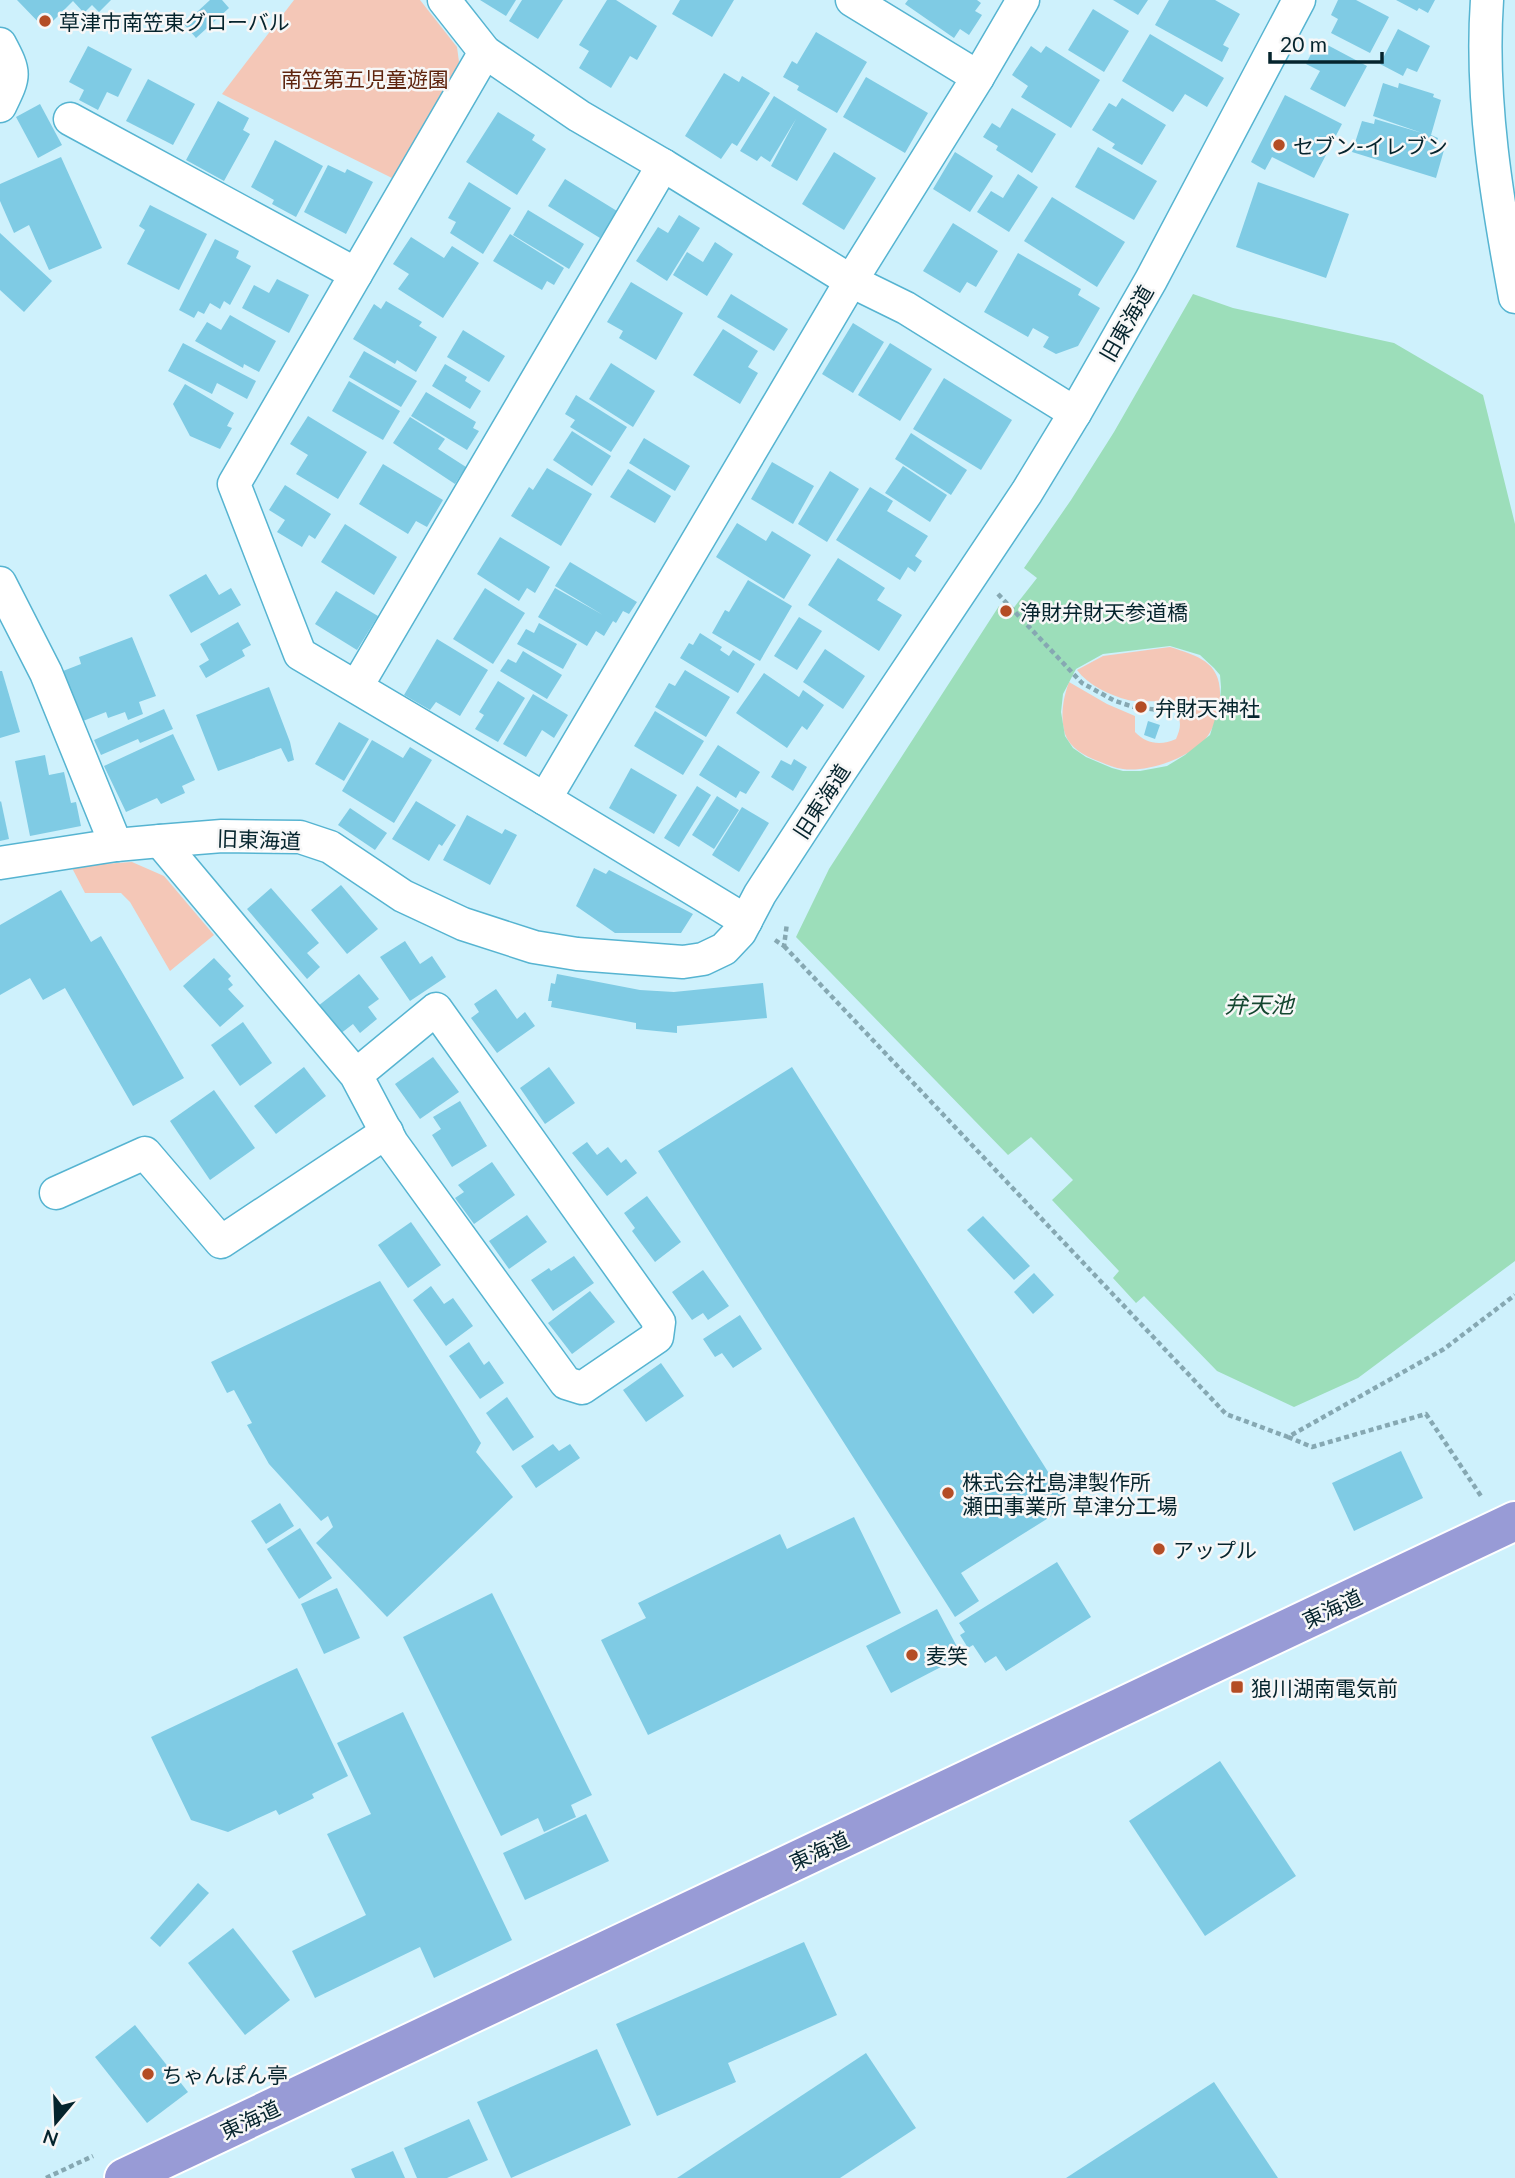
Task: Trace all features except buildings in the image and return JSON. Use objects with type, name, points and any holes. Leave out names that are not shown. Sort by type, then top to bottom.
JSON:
[{"type":"highway","name":"東海道","points":[[124,2178],[1508,1525]]},
{"type":"street","points":[[444,0],[485,52],[579,116],[851,281],[906,308],[1075,413]]},
{"type":"street","points":[[852,0],[978,77]]},
{"type":"street","points":[[545,799],[851,281],[1023,0]]},
{"type":"street","name":"旧東海道","points":[[0,863],[160,841],[222,836],[300,837],[330,848],[404,896],[463,924],[534,947],[577,954],[683,962],[703,959],[724,950],[734,940],[760,894],[839,773],[1013,515],[1075,413],[1151,280],[1299,0]]},
{"type":"street","points":[[1488,0],[1485,36],[1491,133],[1503,231],[1515,297]]},
{"type":"street","points":[[0,44],[13,68],[10,87],[0,106]]},
{"type":"street","points":[[485,52],[234,484],[300,654],[746,921]]},
{"type":"street","points":[[71,119],[356,274]]},
{"type":"street","points":[[357,686],[663,165]]},
{"type":"street","points":[[0,583],[46,673],[116,845]]},
{"type":"street","points":[[160,841],[356,1075],[392,1143],[566,1383],[582,1388],[657,1337],[659,1322],[436,1009],[356,1075]]},
{"type":"street","points":[[56,1193],[145,1153],[221,1242],[387,1132]]},
{"type":"path","points":[[1011,608],[1082,683],[1115,701],[1159,710]]},
{"type":"path","points":[[784,946],[1226,1414],[1312,1447],[1426,1414],[1508,1525]]},
{"type":"path","points":[[1288,1437],[1444,1349],[1515,1295]]},
{"type":"green space","name":"南笠第五児童遊園","points":[[294,0],[420,0],[457,47],[459,62],[454,81],[396,180],[222,94]]},
{"type":"green space","name":"弁財天神社","points":[[1170,647],[1206,662],[1217,676],[1220,686],[1218,712],[1203,742],[1183,756],[1133,770],[1110,766],[1088,757],[1074,747],[1065,734],[1062,714],[1069,682],[1107,704],[1135,716],[1135,732],[1144,739],[1165,743],[1176,739],[1180,720],[1173,708],[1161,702],[1134,701],[1114,695],[1093,685],[1077,670],[1103,656]]},
{"type":"green space","points":[[132,862],[164,876],[214,935],[170,971],[130,902],[121,893],[85,893],[71,866]]},
{"type":"water","name":"弁天池","points":[[1193,294],[1233,308],[1394,343],[1483,395],[1515,524],[1515,1261],[1358,1378],[1294,1407],[1217,1371],[1144,1296],[1136,1303],[1113,1278],[1119,1271],[1052,1200],[1073,1180],[1031,1137],[1008,1155],[796,937],[829,869],[999,606],[1008,615],[1037,578],[1024,568],[1114,432]],"holes":[[[1170,646],[1200,655],[1220,675],[1220,703],[1210,735],[1167,766],[1140,771],[1112,768],[1086,757],[1073,748],[1065,736],[1061,712],[1063,694],[1076,669],[1103,654]]]},
{"type":"place","name":"草津市南笠東グローバル","points":[[45,21]]},
{"type":"place","name":"セブン-イレブン","points":[[1279,145]]},
{"type":"place","name":"浄財弁財天参道橋","points":[[1006,611]]},
{"type":"place","name":"弁財天神社","points":[[1141,707]]},
{"type":"place","name":"株式会社島津製作所 瀬田事業所 草津分工場","points":[[948,1493]]},
{"type":"place","name":"アップル","points":[[1159,1549]]},
{"type":"place","name":"麦笑","points":[[912,1655]]},
{"type":"place","name":"狼川湖南電気前","points":[[1237,1687]]},
{"type":"place","name":"ちゃんぽん亭","points":[[148,2074]]}]
